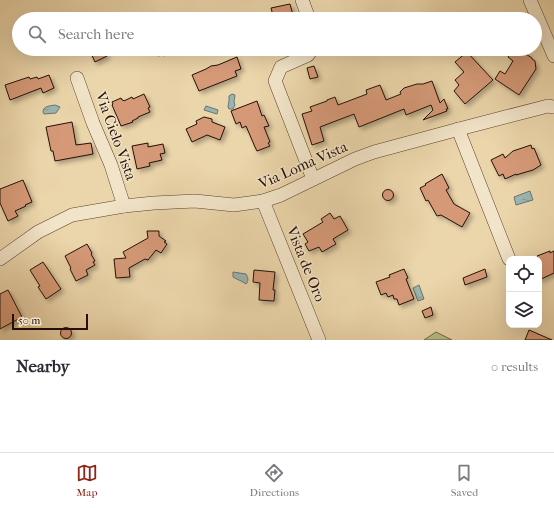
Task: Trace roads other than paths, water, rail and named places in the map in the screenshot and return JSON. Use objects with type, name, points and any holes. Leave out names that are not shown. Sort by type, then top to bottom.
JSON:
[{"type":"street","points":[[302,0],[306,12]]},
{"type":"street","points":[[530,0],[535,12]]},
{"type":"street","points":[[542,28],[554,56]]},
{"type":"street","points":[[306,56],[281,67],[275,81],[313,180]]},
{"type":"street","name":"Via Cielo Vista","points":[[77,78],[93,123],[111,165],[124,206]]},
{"type":"street","name":"Via Loma Vista","points":[[0,259],[38,232],[72,215],[124,206],[154,203],[195,201],[234,205],[263,201],[281,195],[355,159],[374,152],[548,106],[554,107]]},
{"type":"street","points":[[458,129],[508,256]]},
{"type":"street","name":"Vista de Oro","points":[[263,201],[319,340]]},
{"type":"water","points":[[232,94],[235,95],[235,105],[233,109],[229,109],[229,96]]},
{"type":"water","points":[[55,105],[60,107],[56,113],[44,114],[43,110],[45,107]]},
{"type":"water","points":[[206,106],[218,110],[217,114],[204,110]]},
{"type":"water","points":[[530,191],[533,200],[516,205],[514,197]]},
{"type":"water","points":[[233,272],[246,274],[248,282],[246,284],[233,277]]},
{"type":"water","points":[[419,285],[424,299],[418,301],[413,288]]}]
